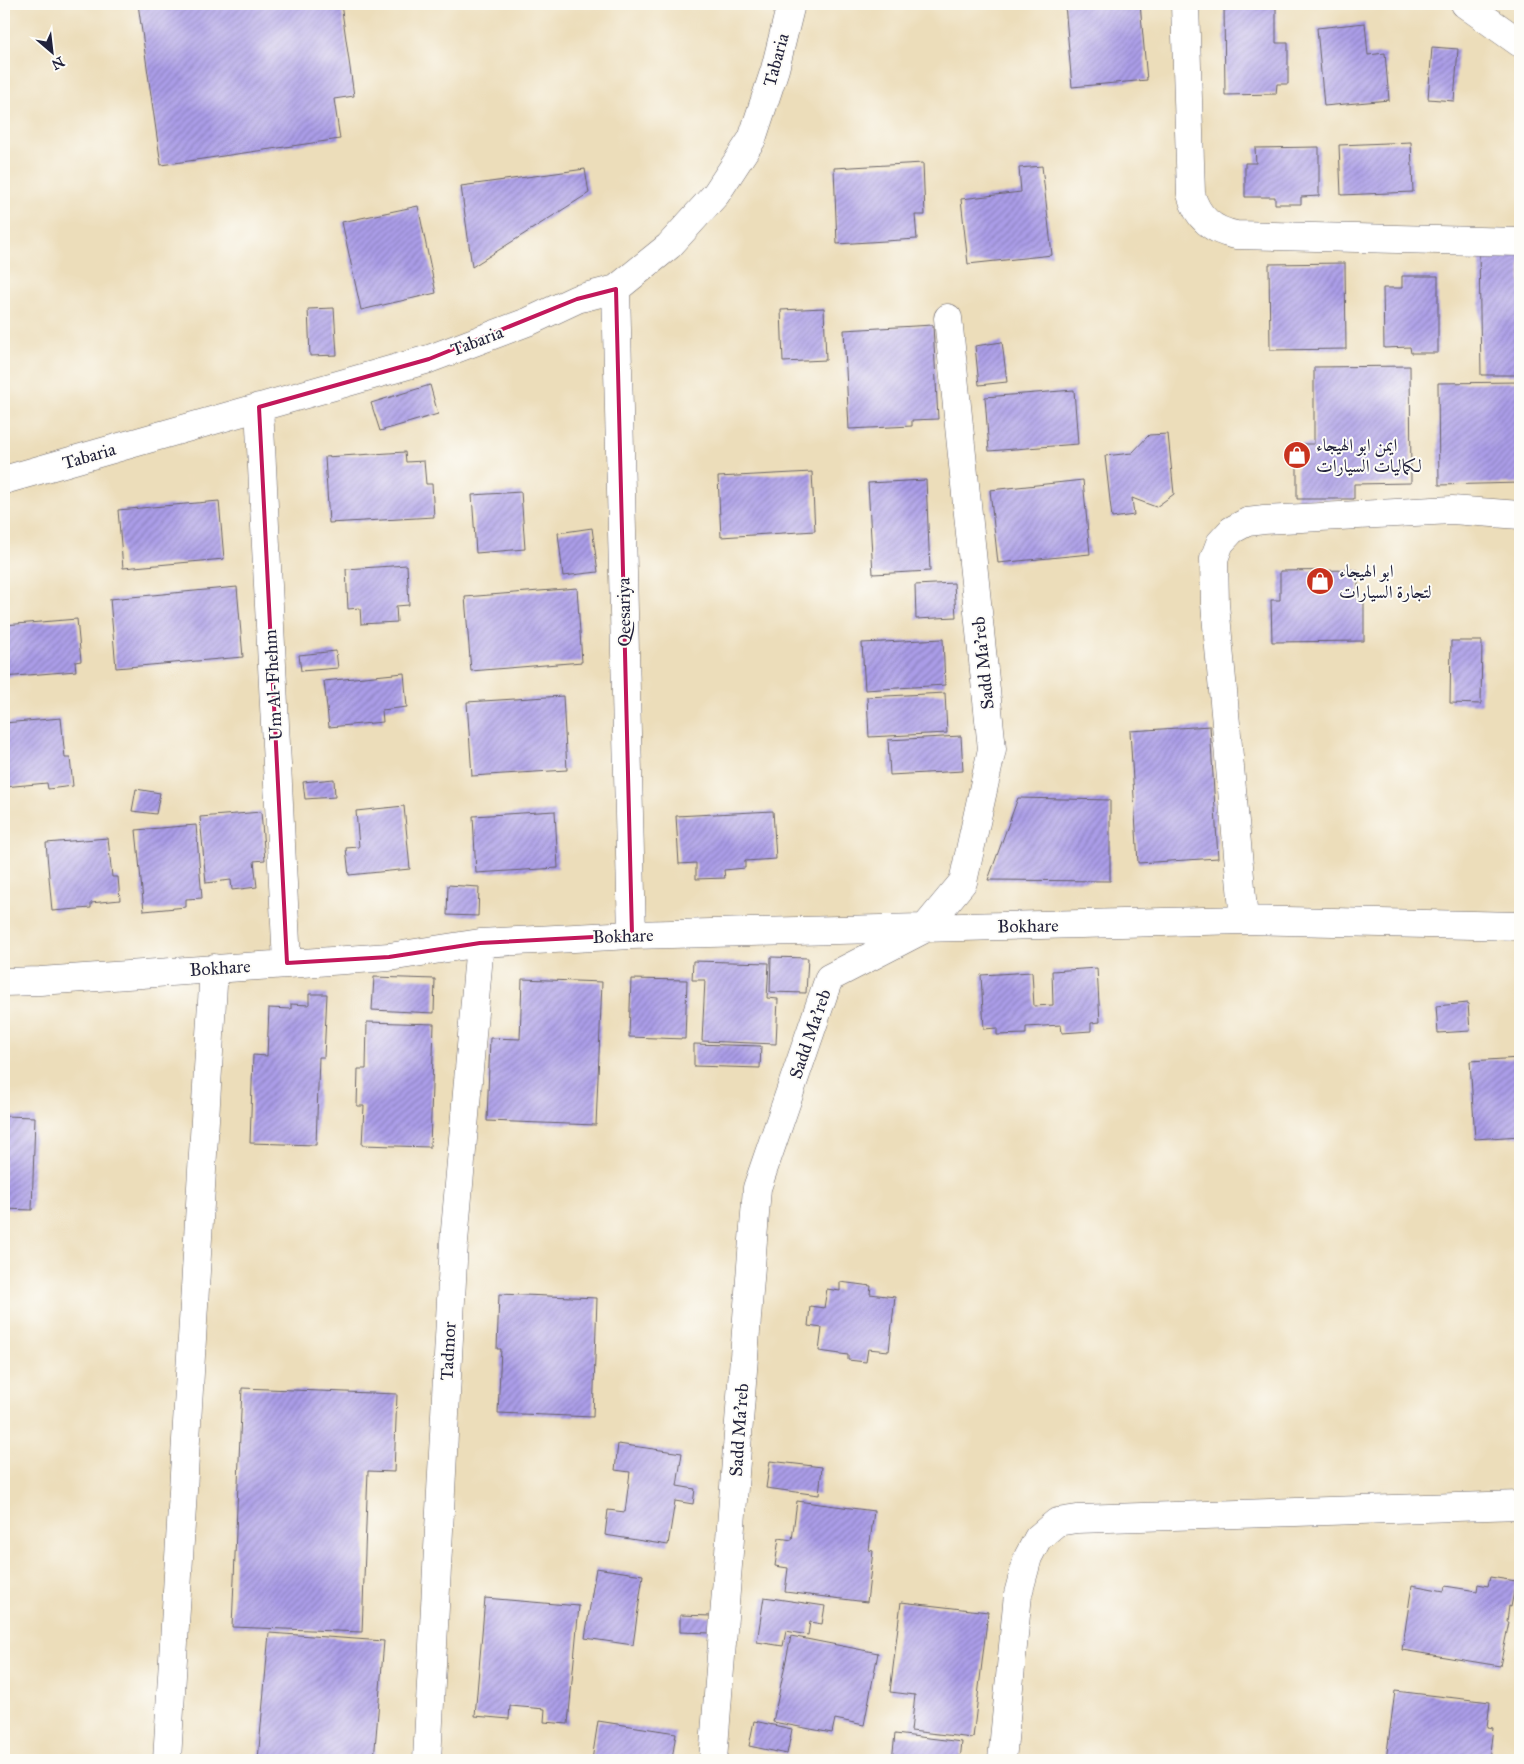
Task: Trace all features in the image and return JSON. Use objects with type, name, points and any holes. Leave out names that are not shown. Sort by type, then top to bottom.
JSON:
[{"type":"street","name":"Tabaria","points":[[4,480],[429,359],[530,321],[577,299],[616,289],[669,246],[716,194],[752,139],[775,69],[791,4]]},
{"type":"street","points":[[1185,4],[1191,194],[1201,217],[1213,228],[1220,232],[1236,235],[1520,242]]},
{"type":"street","points":[[1465,4],[1520,43]]},
{"type":"street","name":"Qeesariya","points":[[616,289],[632,935]]},
{"type":"street","name":"Sadd Ma'reb","points":[[713,1760],[757,1188],[829,978],[924,929],[962,882],[992,750],[948,318]]},
{"type":"street","name":"Um Al-Fhehm","points":[[259,407],[287,963]]},
{"type":"street","points":[[1244,920],[1215,604],[1214,559],[1220,543],[1232,530],[1247,522],[1264,520],[1452,510],[1520,515]]},
{"type":"street","name":"Bokhare","points":[[4,982],[389,957],[480,943],[632,935],[1244,920],[1520,926]]},
{"type":"street","name":"Tadmor","points":[[427,1760],[454,1242],[480,943]]},
{"type":"street","points":[[167,1760],[214,968]]},
{"type":"street","points":[[1002,1760],[1018,1594],[1028,1558],[1038,1538],[1057,1522],[1087,1519],[1520,1505]]},
{"type":"highlighted area","points":[[616,289],[632,935],[480,943],[389,957],[287,963],[259,407],[429,359],[577,299]]},
{"type":"building","points":[[138,4],[341,4],[354,96],[334,99],[340,139],[161,165]]},
{"type":"building","points":[[1065,4],[1140,4],[1147,80],[1072,87]]},
{"type":"building","points":[[1224,4],[1276,4],[1276,43],[1288,43],[1288,84],[1277,84],[1276,94],[1225,95]]},
{"type":"building","points":[[1365,23],[1368,55],[1385,53],[1389,100],[1324,106],[1317,28]]},
{"type":"building","points":[[1432,47],[1458,49],[1454,101],[1428,99]]},
{"type":"building","points":[[1411,142],[1413,192],[1341,195],[1339,145]]},
{"type":"building","points":[[1319,147],[1319,196],[1301,197],[1301,204],[1275,204],[1275,197],[1245,197],[1245,163],[1256,163],[1255,148]]},
{"type":"building","points":[[923,163],[925,215],[915,215],[917,239],[837,244],[834,168]]},
{"type":"building","points":[[1042,166],[1052,255],[968,264],[961,199],[1021,192],[1019,168]]},
{"type":"building","points":[[585,169],[589,193],[472,267],[461,186]]},
{"type":"building","points":[[418,206],[436,293],[361,310],[342,222]]},
{"type":"building","points":[[1520,248],[1520,375],[1481,375],[1479,249]]},
{"type":"building","points":[[1345,263],[1346,349],[1270,350],[1269,264]]},
{"type":"building","points":[[1402,276],[1438,276],[1438,353],[1411,353],[1410,347],[1384,348],[1383,288],[1402,288]]},
{"type":"building","points":[[334,308],[337,355],[310,356],[308,309]]},
{"type":"building","points":[[824,308],[826,360],[783,362],[781,310]]},
{"type":"building","points":[[933,325],[938,419],[912,420],[912,426],[849,429],[844,330]]},
{"type":"building","points":[[1002,342],[1007,382],[979,385],[975,346]]},
{"type":"building","points":[[1410,366],[1411,483],[1354,484],[1354,499],[1297,499],[1297,444],[1314,444],[1314,367]]},
{"type":"building","points":[[1520,382],[1520,483],[1439,485],[1438,383]]},
{"type":"building","points":[[430,385],[438,414],[380,431],[371,403]]},
{"type":"building","points":[[1074,390],[1078,444],[989,451],[985,397]]},
{"type":"building","points":[[1168,434],[1174,494],[1156,507],[1132,498],[1134,515],[1112,518],[1105,456],[1132,453],[1149,435]]},
{"type":"building","points":[[405,452],[406,462],[424,461],[426,484],[432,484],[434,517],[329,523],[325,457]]},
{"type":"building","points":[[812,472],[815,531],[721,537],[718,477]]},
{"type":"building","points":[[926,480],[930,571],[873,574],[868,483]]},
{"type":"building","points":[[1083,480],[1090,554],[998,563],[990,490]]},
{"type":"building","points":[[521,492],[525,549],[476,553],[472,495]]},
{"type":"building","points":[[219,501],[224,559],[123,568],[118,510]]},
{"type":"building","points":[[592,528],[598,572],[563,576],[558,533]]},
{"type":"building","points":[[407,565],[409,605],[396,606],[397,622],[361,624],[360,608],[348,609],[346,569]]},
{"type":"building","points":[[1358,570],[1358,601],[1364,601],[1364,641],[1272,642],[1271,600],[1280,600],[1280,571]]},
{"type":"building","points":[[954,583],[956,617],[916,619],[915,585]]},
{"type":"building","points":[[237,587],[243,657],[116,668],[110,599]]},
{"type":"building","points":[[577,588],[582,662],[471,671],[465,597]]},
{"type":"building","points":[[77,619],[81,661],[75,662],[76,671],[4,677],[4,625]]},
{"type":"building","points":[[943,639],[945,685],[865,690],[862,643]]},
{"type":"building","points":[[1451,641],[1482,641],[1481,704],[1450,703]]},
{"type":"building","points":[[336,651],[338,668],[301,671],[299,655]]},
{"type":"building","points":[[404,673],[407,707],[382,710],[383,722],[329,727],[324,681]]},
{"type":"building","points":[[945,693],[947,733],[869,737],[867,697]]},
{"type":"building","points":[[563,696],[567,770],[472,776],[467,702]]},
{"type":"building","points":[[61,718],[65,758],[70,758],[73,786],[48,789],[47,783],[4,787],[4,723]]},
{"type":"building","points":[[1210,726],[1218,858],[1138,863],[1130,731]]},
{"type":"building","points":[[961,736],[963,771],[890,775],[888,740]]},
{"type":"building","points":[[334,779],[335,797],[305,799],[303,782]]},
{"type":"building","points":[[136,789],[160,793],[156,814],[132,811]]},
{"type":"building","points":[[1018,798],[1110,800],[1110,881],[988,880]]},
{"type":"building","points":[[404,806],[410,869],[349,875],[346,848],[359,847],[356,811]]},
{"type":"building","points":[[5,809],[8,835],[4,835]]},
{"type":"building","points":[[555,811],[558,868],[476,873],[473,816]]},
{"type":"building","points":[[773,811],[776,859],[745,861],[745,868],[724,870],[725,878],[696,879],[696,863],[679,864],[676,816]]},
{"type":"building","points":[[261,812],[265,860],[254,861],[257,887],[232,890],[231,880],[206,883],[200,817]]},
{"type":"building","points":[[196,825],[202,898],[186,899],[186,907],[144,911],[136,830]]},
{"type":"building","points":[[108,838],[112,877],[118,877],[120,900],[91,903],[91,908],[52,911],[46,843]]},
{"type":"building","points":[[448,885],[479,887],[478,916],[447,915]]},
{"type":"building","points":[[771,957],[808,958],[806,993],[770,992]]},
{"type":"building","points":[[693,961],[769,963],[767,998],[778,999],[776,1044],[702,1041],[705,980],[692,980]]},
{"type":"building","points":[[1097,968],[1100,1022],[1091,1023],[1091,1031],[1062,1033],[1061,1025],[1026,1027],[1026,1034],[997,1035],[997,1028],[984,1029],[981,975],[1032,972],[1034,1006],[1053,1005],[1052,971]]},
{"type":"building","points":[[374,977],[435,979],[434,1013],[372,1010]]},
{"type":"building","points":[[522,979],[602,982],[596,1125],[487,1121],[490,1038],[520,1039]]},
{"type":"building","points":[[631,979],[687,980],[685,1039],[629,1037]]},
{"type":"building","points":[[309,994],[327,994],[324,1057],[319,1057],[316,1145],[250,1143],[253,1055],[267,1056],[269,1008],[291,1009],[291,1004],[309,1005]]},
{"type":"building","points":[[1468,1003],[1470,1031],[1438,1033],[1436,1006]]},
{"type":"building","points":[[367,1022],[434,1024],[430,1147],[362,1145],[364,1106],[357,1106],[358,1069],[366,1069]]},
{"type":"building","points":[[694,1044],[761,1046],[760,1068],[694,1066]]},
{"type":"building","points":[[1520,1058],[1520,1136],[1475,1139],[1470,1061]]},
{"type":"building","points":[[4,1116],[35,1117],[32,1210],[4,1209]]},
{"type":"building","points":[[840,1282],[871,1286],[870,1294],[895,1297],[889,1351],[868,1349],[866,1362],[848,1360],[848,1355],[819,1351],[822,1328],[808,1326],[810,1306],[824,1308],[827,1289],[840,1291]]},
{"type":"building","points":[[499,1294],[597,1298],[593,1417],[498,1413],[501,1349],[497,1349]]},
{"type":"building","points":[[242,1388],[397,1394],[394,1472],[368,1471],[362,1632],[232,1627]]},
{"type":"building","points":[[618,1444],[682,1453],[677,1486],[695,1489],[693,1504],[675,1501],[668,1545],[605,1535],[608,1510],[625,1512],[630,1472],[615,1470]]},
{"type":"building","points":[[770,1461],[822,1467],[819,1495],[766,1488]]},
{"type":"building","points":[[797,1501],[874,1511],[869,1550],[873,1551],[867,1602],[785,1592],[788,1568],[775,1566],[779,1538],[792,1540]]},
{"type":"building","points":[[596,1568],[643,1575],[633,1645],[585,1638]]},
{"type":"building","points":[[1490,1577],[1516,1581],[1511,1607],[1509,1606],[1507,1622],[1509,1622],[1500,1666],[1402,1650],[1412,1585],[1444,1591],[1445,1586],[1477,1591],[1478,1584],[1488,1586]]},
{"type":"building","points":[[764,1597],[825,1606],[822,1624],[810,1622],[808,1635],[786,1631],[783,1646],[757,1642]]},
{"type":"building","points":[[485,1598],[579,1606],[568,1724],[544,1722],[545,1709],[510,1706],[509,1719],[475,1716]]},
{"type":"building","points":[[901,1602],[988,1612],[973,1738],[911,1731],[915,1695],[890,1692]]},
{"type":"building","points":[[680,1615],[712,1616],[711,1633],[680,1632]]},
{"type":"building","points":[[269,1633],[384,1641],[374,1760],[258,1760]]},
{"type":"building","points":[[791,1636],[878,1653],[864,1725],[835,1719],[832,1733],[773,1722]]},
{"type":"building","points":[[1395,1691],[1490,1702],[1487,1727],[1493,1728],[1489,1760],[1386,1760]]},
{"type":"building","points":[[598,1721],[676,1733],[672,1760],[592,1760]]},
{"type":"building","points":[[754,1721],[792,1729],[787,1754],[749,1746]]},
{"type":"building","points":[[895,1734],[962,1742],[960,1760],[892,1760]]},
{"type":"place","name":"ايمن ابو الهيجاء لكماليات السيارات","points":[[1297,455]]},
{"type":"place","name":"ابو الهيجاء لتجارة السيارات","points":[[1320,581]]}]
